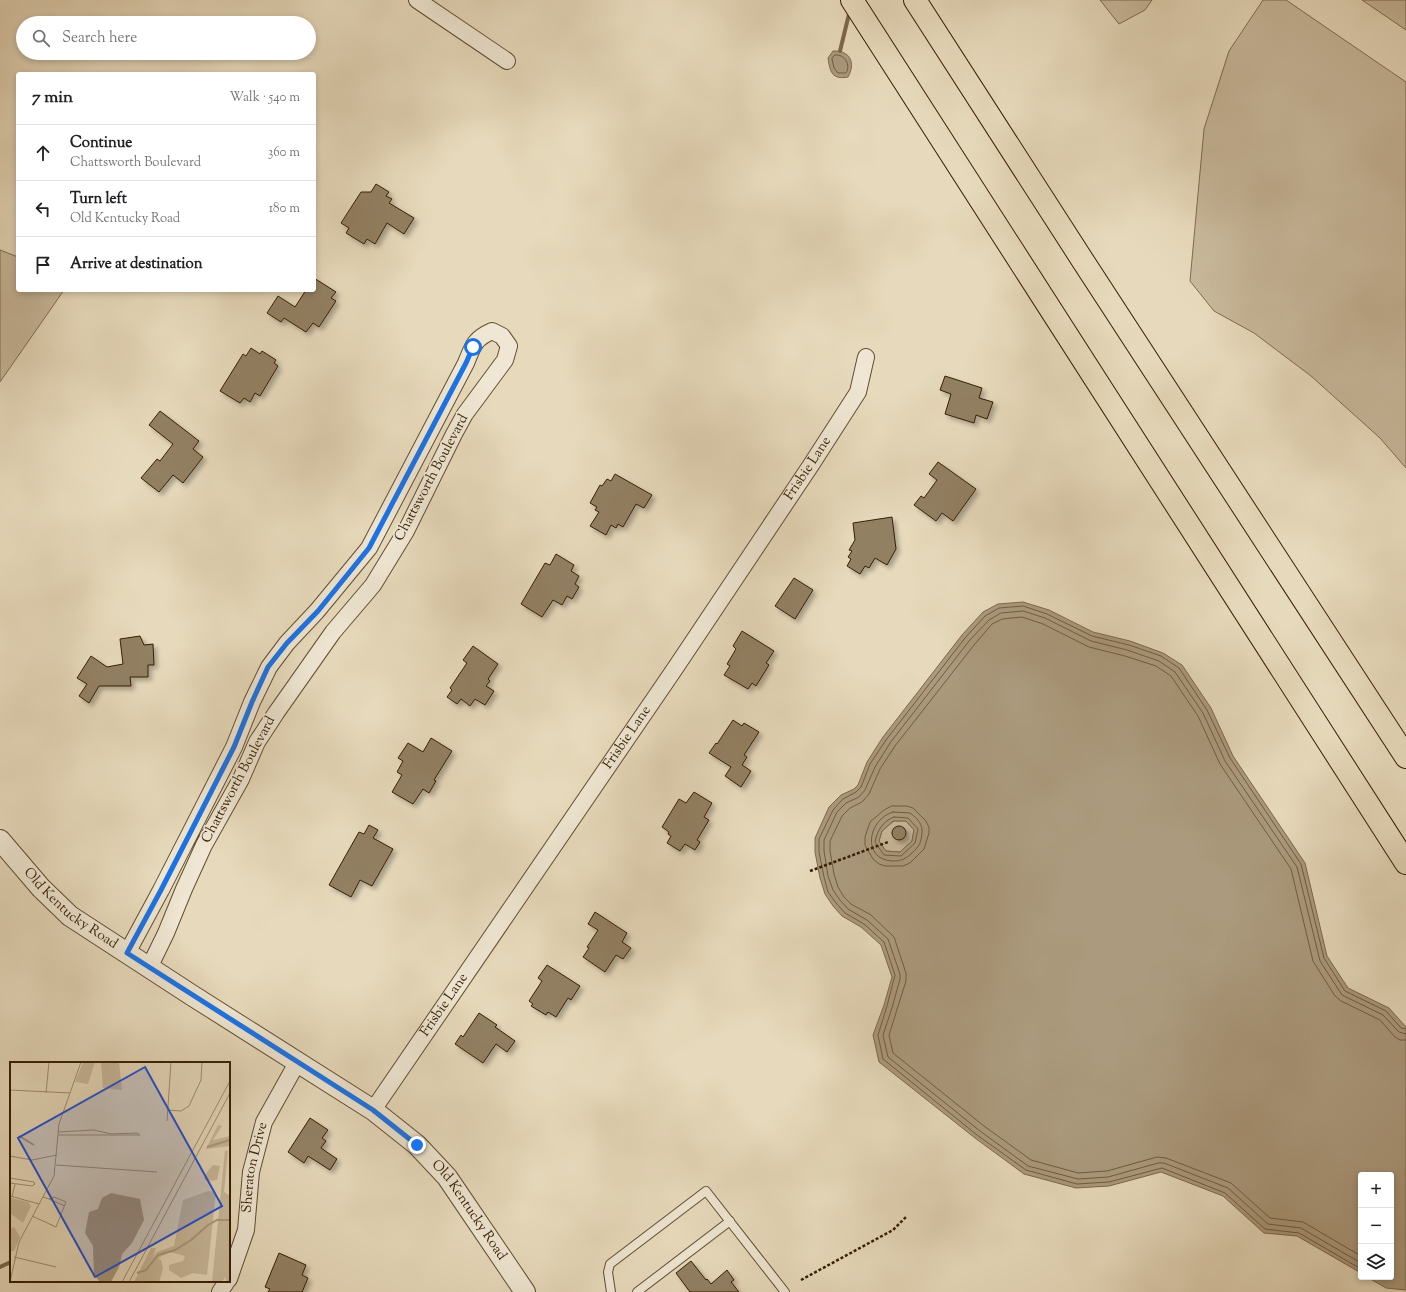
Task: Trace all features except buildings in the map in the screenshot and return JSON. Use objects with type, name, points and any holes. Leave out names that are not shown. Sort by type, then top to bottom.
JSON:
[{"type":"highway","points":[[852,0],[1406,863]]},
{"type":"highway","points":[[915,0],[1082,261],[1406,757]]},
{"type":"street","points":[[417,0],[433,4],[507,61]]},
{"type":"street","name":"Chattsworth Boulevard","points":[[127,953],[234,747],[268,667],[287,643],[318,611],[369,548],[473,347],[481,336],[492,332],[502,336],[509,346],[505,360],[465,414],[406,531],[373,586],[333,632],[257,742],[241,779],[204,845],[166,933],[149,968]]},
{"type":"street","name":"Frisbie Lane","points":[[373,1110],[676,667],[807,471],[858,392],[866,357]]},
{"type":"street","name":"Old Kentucky Road","points":[[0,840],[41,888],[70,916],[297,1063],[373,1110],[417,1145],[447,1177],[524,1292]]},
{"type":"street","name":"Sheraton Drive","points":[[230,1274],[246,1230],[251,1172],[264,1122],[297,1063]]},
{"type":"street","name":"Sheraton Drive","points":[[220,1292],[227,1282]]},
{"type":"lane","points":[[611,1292],[608,1272],[610,1264],[706,1191],[785,1292]]},
{"type":"lane","points":[[637,1292],[730,1221]]},
{"type":"path","points":[[810,871],[888,842]]},
{"type":"path","points":[[801,1280],[893,1230],[906,1217]]},
{"type":"shaded area","points":[[1100,0],[1152,0],[1145,10],[1119,24]]},
{"type":"shaded area","points":[[1263,0],[1286,0],[1406,82],[1406,468],[1380,438],[1311,376],[1254,333],[1214,311],[1190,281],[1204,129],[1229,51]]},
{"type":"shaded area","points":[[1362,0],[1406,0],[1406,30]]},
{"type":"shaded area","points":[[0,250],[16,256],[16,292],[63,292],[0,382]]},
{"type":"shaded area","points":[[894,821],[906,821],[914,830],[912,841],[900,852],[885,851],[879,841],[882,831]]},
{"type":"water","points":[[833,51],[844,53],[850,58],[851,67],[848,77],[843,78],[835,76],[831,71],[828,58]]},
{"type":"water","points":[[1023,602],[1049,610],[1093,632],[1130,641],[1163,653],[1182,665],[1211,708],[1233,756],[1305,863],[1327,956],[1348,988],[1389,1008],[1406,1027],[1406,1290],[1386,1288],[1372,1280],[1394,1280],[1394,1172],[1358,1172],[1358,1271],[1297,1236],[1264,1233],[1223,1196],[1161,1172],[1109,1186],[1076,1188],[1024,1174],[975,1138],[879,1062],[873,1035],[892,977],[881,945],[861,927],[842,916],[825,894],[815,852],[815,838],[829,807],[841,795],[854,789],[858,785],[867,762],[883,737],[962,635],[983,612],[998,604]],"holes":[[[893,821],[906,821],[914,830],[912,841],[900,852],[886,851],[879,841],[882,831]]]},
{"type":"waterway","points":[[840,51],[850,10]]},
{"type":"waterway","points":[[0,1267],[10,1262]]},
{"type":"route","points":[[417,1145],[373,1110],[297,1063],[127,953],[234,747],[268,667],[287,643],[318,611],[369,548],[473,347]]}]
